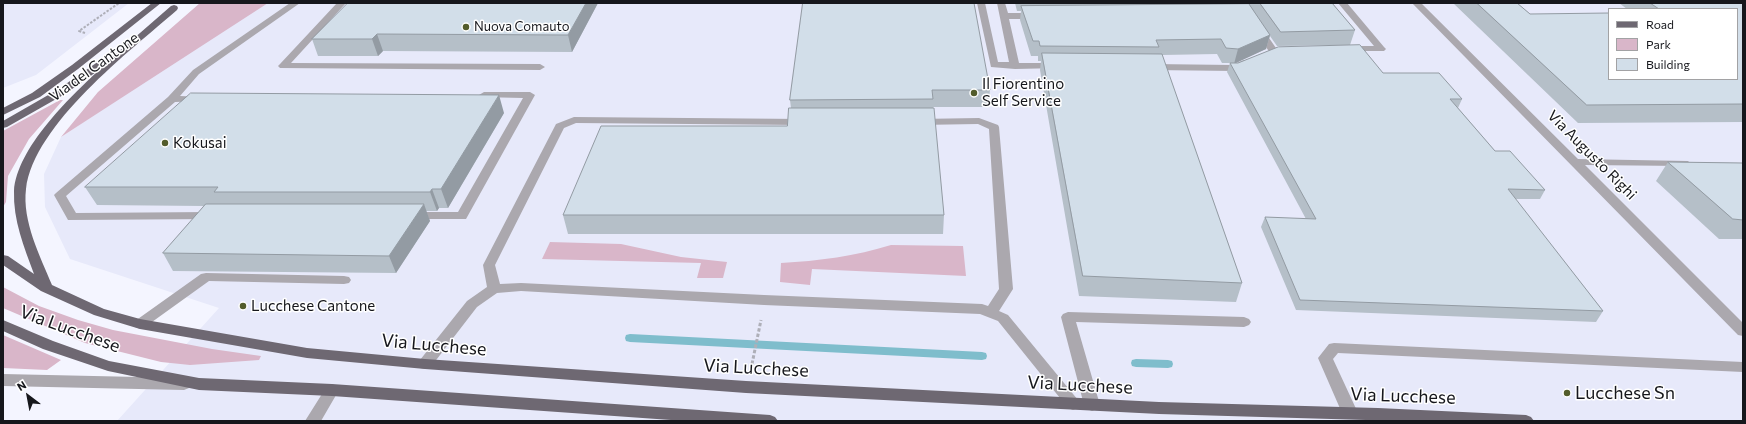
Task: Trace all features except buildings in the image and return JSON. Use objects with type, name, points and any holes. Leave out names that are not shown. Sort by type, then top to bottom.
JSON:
[{"type":"main road","name":"Via del Cantone","points":[[3,112],[36,94],[157,3]]},
{"type":"main road","name":"Via del Cantone","points":[[3,126],[62,92],[178,6]]},
{"type":"main road","points":[[46,288],[27,237],[21,215],[20,188],[27,162],[47,129],[84,89],[178,6]]},
{"type":"main road","points":[[3,105],[16,100],[69,70]]},
{"type":"main road","name":"Via Lucchese","points":[[3,259],[46,288],[99,312],[140,324],[307,353],[425,364],[746,387],[1159,408],[1350,413],[1526,421]]},
{"type":"main road","name":"Via Lucchese","points":[[3,325],[48,345],[108,366],[199,384],[332,390],[770,421]]},
{"type":"street","points":[[221,216],[72,217],[60,195],[172,99],[196,72],[296,3]]},
{"type":"street","points":[[342,3],[283,66],[540,67]]},
{"type":"street","points":[[981,3],[994,65],[1070,66]]},
{"type":"street","points":[[1001,3],[1015,66]]},
{"type":"street","points":[[1241,3],[1244,14],[1273,51]]},
{"type":"street","points":[[1335,50],[1381,49],[1342,3]]},
{"type":"street","name":"Via Augusto Righi","points":[[1416,3],[1741,328]]},
{"type":"street","points":[[1004,16],[1043,16]]},
{"type":"street","points":[[1141,67],[1235,68],[1254,59]]},
{"type":"street","points":[[400,216],[462,216],[530,95],[474,95]]},
{"type":"street","points":[[172,99],[211,98]]},
{"type":"street","points":[[494,290],[489,265],[560,126],[574,120],[816,122]]},
{"type":"street","points":[[909,122],[979,121],[994,127],[1006,289],[991,313]]},
{"type":"street","points":[[1574,162],[1696,163]]},
{"type":"street","points":[[140,324],[206,277],[344,280]]},
{"type":"street","points":[[425,364],[472,304],[494,290],[521,287],[764,300],[982,309],[1003,318],[1073,404]]},
{"type":"street","points":[[1092,405],[1068,316],[1244,322]]},
{"type":"street","points":[[1350,413],[1325,358],[1334,348],[1743,367]]},
{"type":"street","points":[[3,380],[199,384]]},
{"type":"street","points":[[313,421],[332,390]]},
{"type":"path","points":[[752,364],[759,328]]},
{"type":"shaded area","points":[[3,3],[129,3],[36,75],[3,88]]},
{"type":"shaded area","points":[[263,3],[1743,3],[1743,421],[117,421],[219,308],[70,259],[45,207],[44,174],[61,137]]},
{"type":"green space","points":[[200,3],[268,3],[61,137],[98,92]]},
{"type":"green space","points":[[60,100],[63,100],[29,139],[8,176],[6,202],[3,207],[3,131]]},
{"type":"green space","points":[[550,242],[621,244],[681,257],[727,262],[723,278],[697,278],[701,263],[542,259]]},
{"type":"green space","points":[[891,245],[963,246],[966,276],[812,269],[810,285],[780,282],[781,263],[837,257]]},
{"type":"green space","points":[[3,287],[39,306],[78,320],[113,330],[212,349],[261,356],[259,360],[190,365],[161,362],[85,343],[3,308]]},
{"type":"green space","points":[[3,335],[61,360],[47,370],[3,368]]},
{"type":"waterway","points":[[630,338],[982,356]]},
{"type":"waterway","points":[[1136,363],[1168,364]]},
{"type":"place","name":"Nuova Comauto","points":[[466,27]]},
{"type":"place","name":"Il Fiorentino Self Service","points":[[974,93]]},
{"type":"place","name":"Kokusai","points":[[165,143]]},
{"type":"place","name":"Lucchese Cantone","points":[[243,306]]},
{"type":"place","name":"Lucchese Sn","points":[[1567,393]]}]
